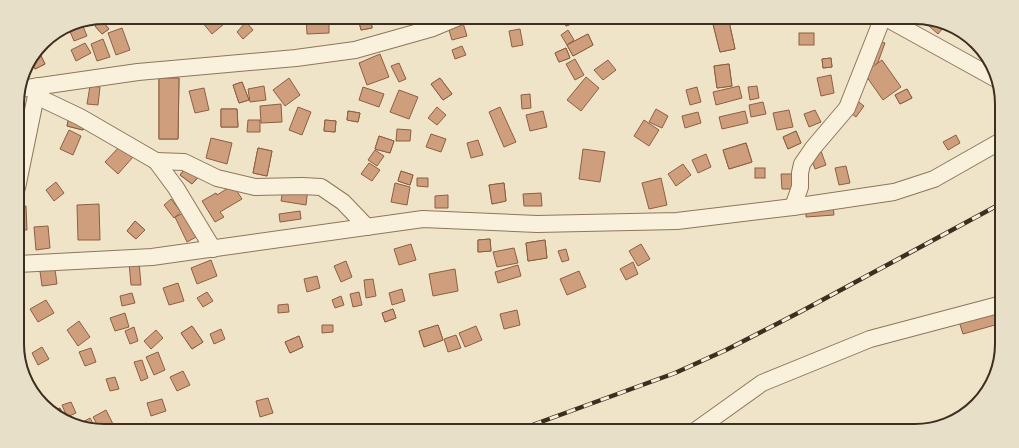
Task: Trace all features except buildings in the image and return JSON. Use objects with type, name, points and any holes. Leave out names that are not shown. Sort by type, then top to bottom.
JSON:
[{"type":"street","points":[[26,90],[37,91],[138,72],[296,58],[355,50],[442,24]]},
{"type":"street","points":[[793,207],[800,187],[800,173],[802,164],[813,148],[847,108],[881,24]]},
{"type":"street","points":[[897,24],[990,76]]},
{"type":"street","points":[[37,91],[156,161],[176,188],[213,249]]},
{"type":"street","points":[[24,154],[37,91]]},
{"type":"street","points":[[24,264],[152,257],[422,219],[537,224],[677,221],[793,207],[894,192],[934,179],[995,144]]},
{"type":"street","points":[[156,161],[184,162],[217,178],[254,187],[321,187],[343,202],[367,227]]},
{"type":"street","points":[[705,424],[762,383],[769,380],[870,339],[995,306]]},
{"type":"railway","points":[[535,424],[675,373],[726,350],[800,312],[995,207]]}]
